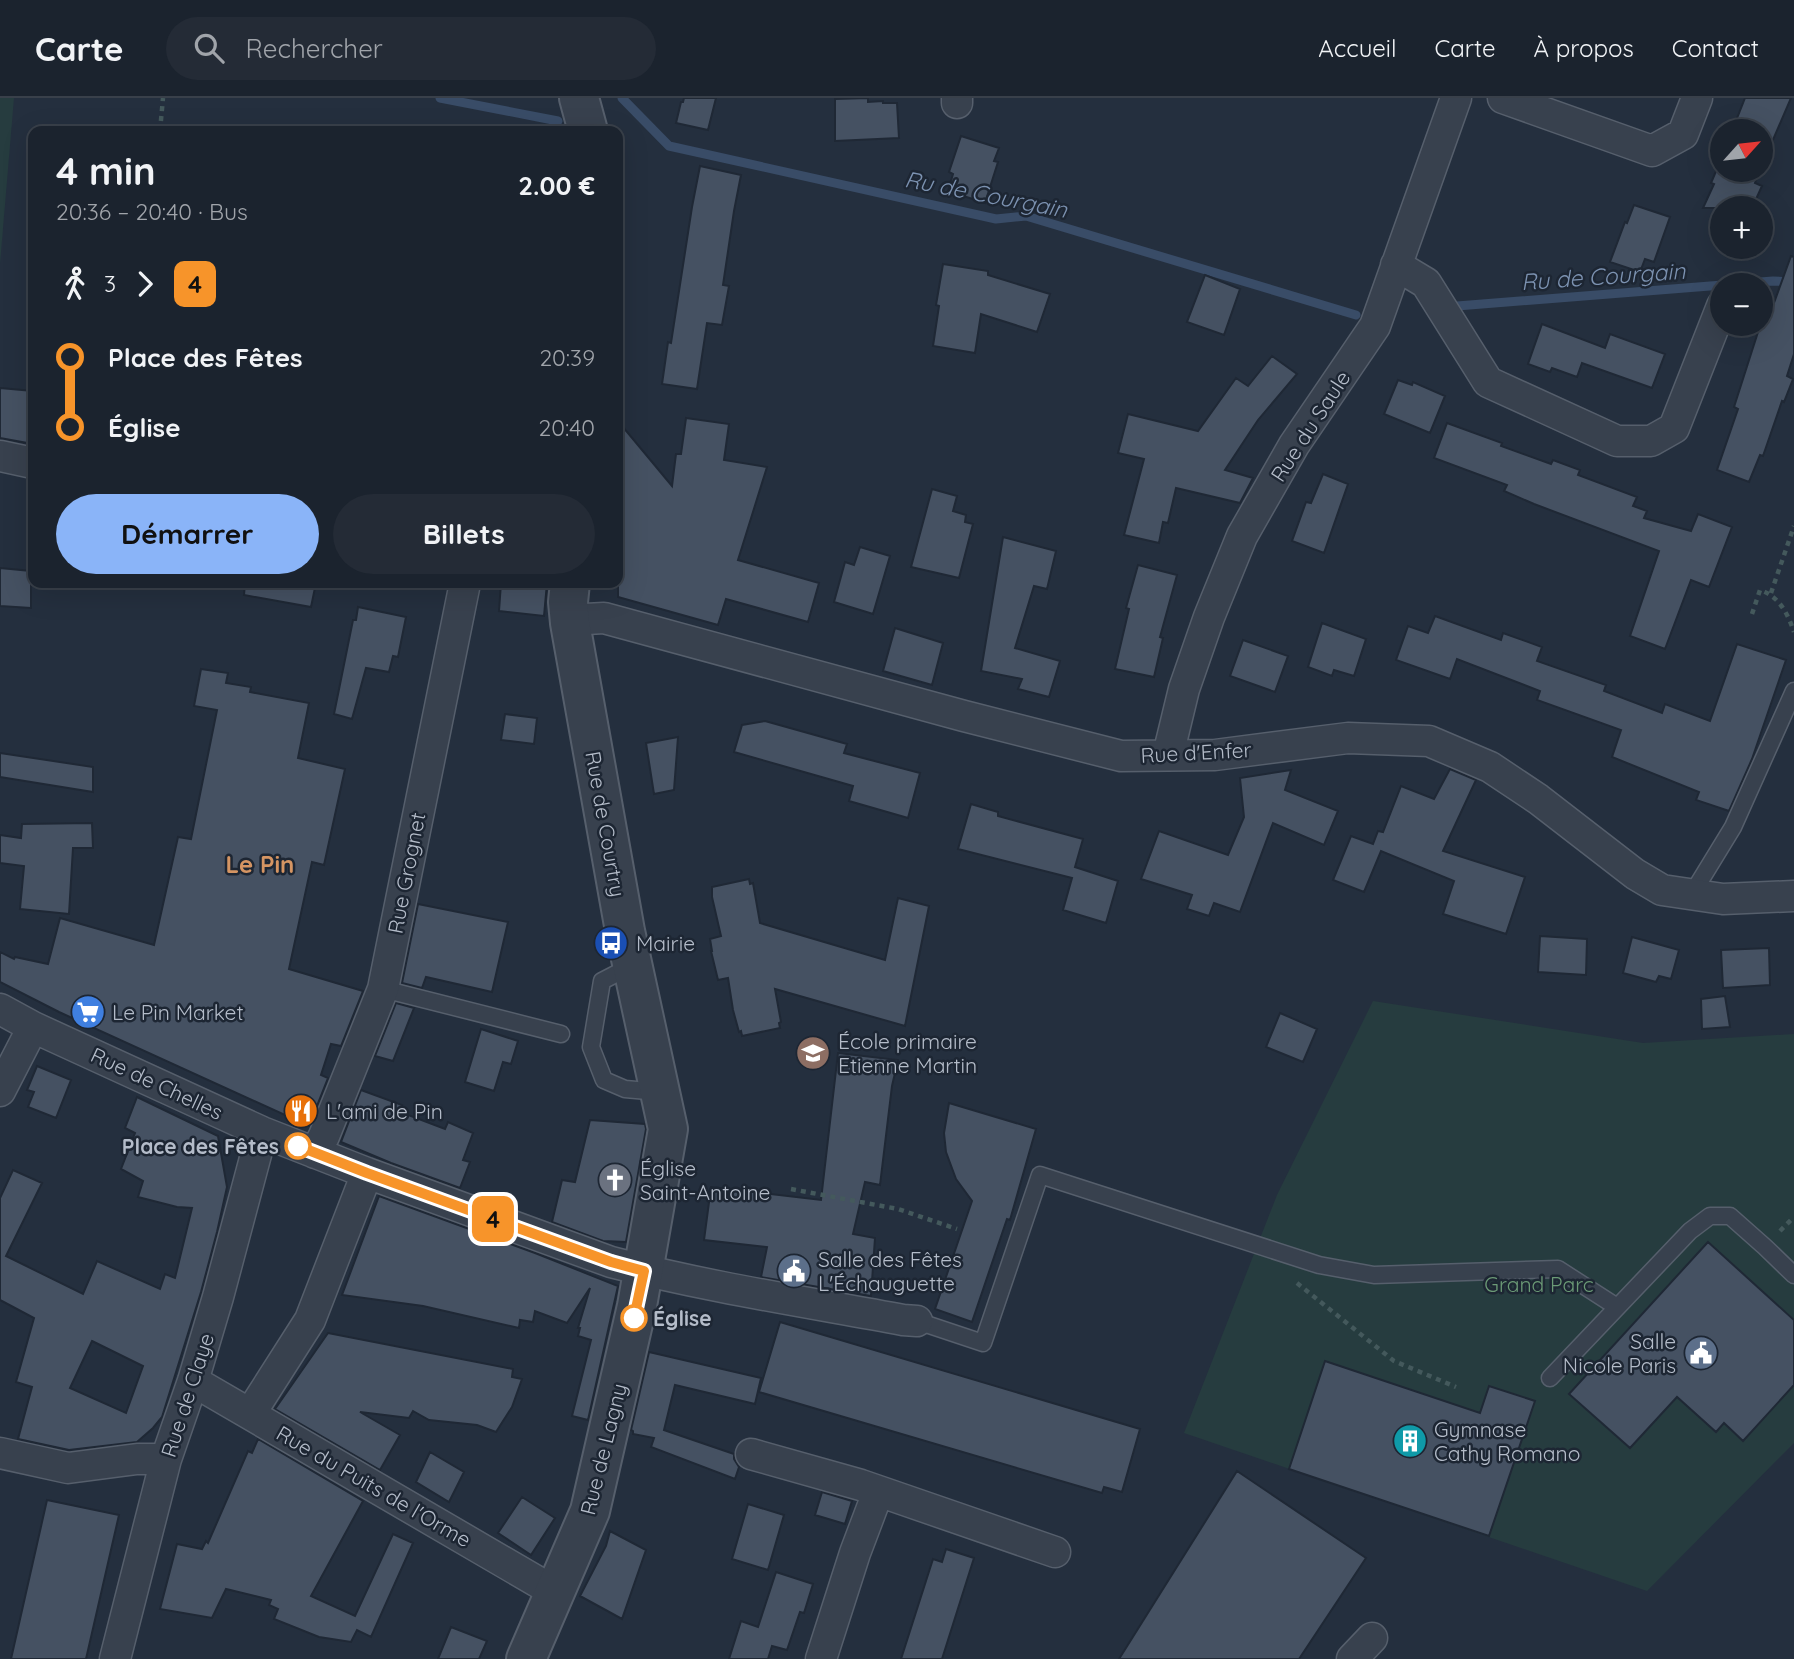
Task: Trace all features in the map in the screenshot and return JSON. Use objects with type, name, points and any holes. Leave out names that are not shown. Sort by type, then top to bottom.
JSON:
[{"type":"street","points":[[579,98],[587,126]]},
{"type":"street","name":"Rue du Saule","points":[[1168,755],[1184,689],[1209,617],[1242,536],[1294,445],[1375,326],[1456,98]]},
{"type":"street","points":[[1503,98],[1652,150],[1683,134],[1697,98]]},
{"type":"street","points":[[1396,265],[1426,283],[1488,382],[1617,441],[1651,441],[1674,428],[1710,336]]},
{"type":"street","points":[[0,456],[28,462]]},
{"type":"street","name":"Rue Grognet","points":[[315,1153],[383,989],[464,588]]},
{"type":"street","name":"Rue de Courtry","points":[[569,588],[570,623],[625,932],[668,1129],[644,1271]]},
{"type":"street","name":"Rue d'Enfer","points":[[570,623],[604,618],[1121,756],[1215,755],[1348,738],[1429,741],[1490,767],[1538,799],[1635,874],[1662,890],[1723,899],[1794,896]]},
{"type":"street","name":"Rue de Chelles","points":[[0,1009],[33,1027],[262,1132],[611,1262],[774,1297],[917,1321]]},
{"type":"street","points":[[0,1091],[33,1027]]},
{"type":"street","name":"Rue de Claye","points":[[115,1659],[166,1459],[218,1297],[262,1132]]},
{"type":"street","points":[[250,1414],[310,1320],[367,1173]]},
{"type":"street","name":"Rue de Lagny","points":[[526,1659],[590,1511],[644,1271]]},
{"type":"street","name":"Rue du Puits de l'Orme","points":[[193,1381],[555,1592]]},
{"type":"street","points":[[0,1453],[68,1468],[166,1459]]},
{"type":"street","points":[[751,1454],[878,1492],[1055,1552]]},
{"type":"street","points":[[821,1659],[878,1492]]},
{"type":"lane","points":[[1692,894],[1733,827],[1794,691]]},
{"type":"lane","points":[[633,965],[602,981],[591,1047],[604,1080],[625,1088],[661,1092]]},
{"type":"lane","points":[[383,989],[561,1034]]},
{"type":"lane","points":[[917,1321],[983,1343],[1040,1175],[1319,1265],[1374,1275],[1558,1269],[1617,1307]]},
{"type":"lane","points":[[1550,1378],[1690,1231],[1710,1216],[1730,1216],[1794,1275]]},
{"type":"path","points":[[160,126],[163,98]]},
{"type":"path","points":[[1771,593],[1794,526]]},
{"type":"path","points":[[1752,614],[1760,590],[1771,593],[1784,608],[1794,632]]},
{"type":"path","points":[[791,1189],[898,1209],[957,1229]]},
{"type":"path","points":[[1287,1275],[1394,1361],[1456,1387]]},
{"type":"green space","points":[[0,98],[14,98],[0,264]]},
{"type":"green space","name":"Grand Parc","points":[[1373,1001],[1643,1043],[1794,1034],[1794,1443],[1647,1591],[1184,1433],[1277,1195]]},
{"type":"building","points":[[684,98],[716,98],[708,130],[676,123]]},
{"type":"building","points":[[868,98],[868,102],[897,103],[899,138],[835,141],[835,99]]},
{"type":"building","points":[[1745,98],[1791,98],[1773,140],[1773,119],[1737,119]]},
{"type":"building","points":[[961,136],[999,148],[994,161],[998,162],[985,203],[948,191],[953,174],[949,172]]},
{"type":"building","points":[[700,166],[741,175],[723,285],[729,286],[722,325],[707,323],[697,389],[662,384]]},
{"type":"building","points":[[1755,182],[1762,186],[1757,196],[1710,196],[1710,208],[1703,208],[1714,184],[1711,183]]},
{"type":"building","points":[[1634,205],[1670,217],[1654,262],[1645,259],[1640,272],[1610,262]]},
{"type":"building","points":[[1791,256],[1794,257],[1794,354],[1787,376],[1793,379],[1784,402],[1782,401],[1763,456],[1760,455],[1749,482],[1717,470],[1738,409],[1734,407],[1757,336],[1773,336],[1773,306]]},
{"type":"building","points":[[943,264],[988,271],[988,275],[1050,294],[1037,332],[981,314],[975,353],[933,346]]},
{"type":"building","points":[[1205,275],[1240,289],[1224,335],[1187,322]]},
{"type":"building","points":[[1542,324],[1605,348],[1610,334],[1665,354],[1652,388],[1582,363],[1577,377],[1552,368],[1550,372],[1528,364]]},
{"type":"building","points":[[1272,356],[1297,374],[1258,420],[1225,470],[1253,478],[1240,503],[1176,488],[1168,523],[1163,522],[1159,543],[1124,535],[1144,459],[1118,453],[1128,414],[1198,431],[1236,378],[1248,386]]},
{"type":"building","points":[[1398,380],[1412,385],[1413,382],[1445,396],[1430,433],[1384,414]]},
{"type":"building","points":[[0,388],[28,391],[28,443],[0,438]]},
{"type":"building","points":[[686,418],[729,424],[724,460],[767,467],[738,560],[819,583],[808,622],[726,599],[718,625],[618,597],[618,588],[623,588],[623,427],[672,486],[676,454],[681,454]]},
{"type":"building","points":[[1447,423],[1551,464],[1553,460],[1580,470],[1578,475],[1637,497],[1633,506],[1647,511],[1644,518],[1691,531],[1698,514],[1732,527],[1709,587],[1691,580],[1665,649],[1630,636],[1659,551],[1534,504],[1504,491],[1507,485],[1434,458]]},
{"type":"building","points":[[1323,474],[1348,484],[1324,553],[1292,541],[1306,502],[1311,503]]},
{"type":"building","points":[[932,489],[957,496],[953,511],[966,515],[965,522],[973,524],[959,578],[911,567]]},
{"type":"building","points":[[1003,537],[1056,551],[1047,589],[1034,586],[1015,648],[1060,661],[1049,697],[1018,689],[1022,679],[981,671]]},
{"type":"building","points":[[860,547],[890,556],[873,614],[834,602],[845,562],[854,565]]},
{"type":"building","points":[[1138,565],[1177,575],[1160,637],[1163,638],[1154,677],[1115,669],[1129,609],[1126,608]]},
{"type":"building","points":[[0,568],[28,571],[31,608],[0,606]]},
{"type":"building","points":[[245,588],[315,588],[311,607],[244,595]]},
{"type":"building","points":[[501,588],[547,588],[544,616],[499,611]]},
{"type":"building","points":[[358,607],[406,617],[398,657],[393,656],[389,672],[366,668],[352,719],[334,714]]},
{"type":"building","points":[[1435,616],[1501,640],[1503,633],[1542,647],[1537,661],[1606,685],[1604,691],[1662,713],[1665,704],[1710,721],[1737,644],[1786,660],[1752,759],[1729,811],[1696,800],[1699,792],[1612,757],[1621,730],[1537,700],[1540,691],[1457,659],[1450,679],[1396,660],[1408,626],[1428,633]]},
{"type":"building","points":[[1322,623],[1366,639],[1354,676],[1334,670],[1332,676],[1308,667]]},
{"type":"building","points":[[895,628],[943,643],[932,685],[883,671]]},
{"type":"building","points":[[1243,640],[1288,656],[1275,692],[1230,676]]},
{"type":"building","points":[[201,669],[228,673],[226,683],[251,687],[250,692],[309,703],[298,758],[345,769],[324,865],[312,862],[289,969],[363,991],[341,1046],[331,1044],[321,1075],[328,1078],[309,1126],[59,1012],[0,982],[0,952],[14,959],[15,957],[48,964],[60,918],[154,945],[178,837],[191,839],[217,710],[194,706]]},
{"type":"building","points":[[505,714],[537,718],[534,744],[501,740]]},
{"type":"building","points":[[765,721],[847,744],[844,753],[920,773],[908,818],[849,801],[853,786],[734,752],[742,725]]},
{"type":"building","points":[[678,737],[674,790],[654,794],[646,743]]},
{"type":"building","points":[[0,753],[93,767],[93,792],[0,777]]},
{"type":"building","points":[[1450,769],[1476,780],[1443,851],[1525,877],[1506,934],[1443,914],[1454,881],[1381,851],[1364,892],[1333,880],[1351,836],[1373,844],[1378,831],[1383,832],[1401,786],[1434,799]]},
{"type":"building","points":[[1291,770],[1285,790],[1338,811],[1324,845],[1273,823],[1240,912],[1214,903],[1209,916],[1187,909],[1192,895],[1141,879],[1159,831],[1228,855],[1244,817],[1240,778]]},
{"type":"building","points":[[971,804],[998,812],[998,816],[1083,839],[1075,867],[1118,881],[1106,923],[1063,910],[1072,878],[958,849]]},
{"type":"building","points":[[92,823],[93,848],[73,848],[69,914],[20,909],[24,866],[0,863],[0,835],[21,838],[22,824]]},
{"type":"building","points":[[749,879],[750,884],[753,883],[760,923],[885,960],[898,898],[929,906],[905,1026],[775,989],[780,1028],[742,1036],[733,1010],[728,978],[718,980],[711,951],[710,939],[721,936],[712,887]]},
{"type":"building","points":[[418,904],[508,922],[492,992],[426,977],[422,988],[402,983]]},
{"type":"building","points":[[1540,936],[1587,939],[1586,975],[1538,972]]},
{"type":"building","points":[[1632,937],[1679,950],[1671,979],[1659,976],[1656,982],[1623,973]]},
{"type":"building","points":[[1769,948],[1770,985],[1723,988],[1721,950]]},
{"type":"building","points":[[1725,996],[1730,1027],[1702,1029],[1701,999]]},
{"type":"building","points":[[396,1003],[414,1008],[393,1061],[375,1056]]},
{"type":"building","points":[[1280,1013],[1317,1029],[1303,1062],[1266,1047]]},
{"type":"building","points":[[481,1029],[518,1041],[511,1064],[503,1062],[494,1091],[465,1082]]},
{"type":"building","points":[[838,1053],[898,1060],[892,1086],[880,1185],[865,1182],[853,1234],[875,1238],[871,1296],[761,1277],[767,1247],[704,1240],[711,1187],[821,1200]]},
{"type":"building","points":[[37,1066],[71,1080],[56,1118],[28,1107],[34,1092],[27,1090]]},
{"type":"building","points":[[361,1090],[402,1105],[400,1112],[445,1129],[448,1122],[473,1133],[463,1160],[470,1162],[460,1188],[341,1142]]},
{"type":"building","points":[[137,1097],[218,1136],[227,1187],[201,1292],[162,1417],[137,1442],[69,1450],[18,1439],[32,1387],[16,1382],[34,1318],[0,1300],[0,1198],[13,1170],[42,1183],[6,1256],[83,1294],[97,1261],[160,1289],[165,1274],[175,1278],[192,1208],[138,1197],[143,1181],[121,1169],[135,1133],[125,1128]],"holes":[[[92,1341],[143,1366],[126,1413],[70,1388]]]},
{"type":"building","points":[[949,1103],[1036,1129],[1010,1220],[1007,1219],[972,1322],[935,1309],[972,1201],[956,1179],[946,1152],[944,1133]]},
{"type":"building","name":"Église Saint-Antoine","points":[[590,1120],[645,1124],[626,1242],[603,1241],[552,1222],[562,1180],[575,1182]]},
{"type":"building","points":[[379,1196],[618,1286],[588,1420],[572,1416],[591,1340],[578,1336],[590,1288],[567,1323],[535,1311],[533,1322],[520,1320],[519,1328],[423,1306],[342,1295]]},
{"type":"building","name":"Salle Nicole Paris","points":[[1708,1242],[1794,1320],[1794,1385],[1743,1441],[1724,1423],[1716,1432],[1677,1397],[1630,1448],[1569,1394]]},
{"type":"building","points":[[780,1322],[1140,1429],[1122,1492],[1104,1487],[1102,1493],[759,1392]]},
{"type":"building","points":[[328,1333],[513,1369],[512,1377],[522,1379],[512,1407],[496,1432],[477,1425],[429,1420],[413,1411],[409,1418],[360,1412],[400,1435],[380,1470],[275,1409]]},
{"type":"building","points":[[649,1352],[761,1378],[755,1404],[675,1385],[664,1430],[734,1454],[739,1467],[735,1479],[651,1447],[654,1438],[633,1434],[631,1430]]},
{"type":"building","name":"Gymnase Cathy Romano","points":[[1325,1361],[1480,1413],[1489,1386],[1535,1401],[1489,1536],[1289,1469]]},
{"type":"building","points":[[258,1439],[363,1501],[311,1596],[355,1616],[393,1534],[413,1543],[371,1637],[357,1630],[351,1642],[319,1637],[274,1619],[278,1609],[269,1605],[271,1600],[226,1589],[212,1618],[160,1609],[177,1544],[202,1549],[206,1541],[208,1543],[248,1451],[252,1453]]},
{"type":"building","points":[[430,1452],[464,1472],[449,1502],[416,1482]]},
{"type":"building","points":[[1237,1471],[1366,1558],[1299,1659],[1119,1659]]},
{"type":"building","points":[[822,1492],[852,1501],[845,1524],[815,1515]]},
{"type":"building","points":[[522,1497],[555,1518],[531,1555],[498,1533]]},
{"type":"building","points":[[47,1500],[119,1515],[86,1659],[11,1659]]},
{"type":"building","points":[[748,1504],[784,1515],[768,1570],[732,1559]]},
{"type":"building","points":[[610,1531],[646,1550],[622,1619],[580,1596],[606,1546]]},
{"type":"building","points":[[946,1549],[974,1558],[942,1659],[901,1659],[933,1559],[942,1562]]},
{"type":"building","points":[[776,1572],[813,1584],[804,1613],[800,1612],[787,1650],[772,1646],[768,1659],[729,1659],[741,1621],[758,1627]]},
{"type":"building","points":[[451,1627],[487,1641],[479,1659],[438,1659]]},
{"type":"waterway","name":"Ru de Courgain","points":[[440,98],[558,121]]},
{"type":"waterway","name":"Ru de Courgain","points":[[622,98],[669,146],[996,219],[1026,216],[1356,315]]},
{"type":"waterway","name":"Ru de Courgain","points":[[1457,306],[1773,281],[1794,282]]},
{"type":"bus line","name":"4","points":[[298,1146],[611,1262],[644,1271],[634,1318]]},
{"type":"place","name":"Mairie","points":[[611,943]]},
{"type":"place","name":"Le Pin Market","points":[[88,1012]]},
{"type":"place","name":"École primaire Etienne Martin","points":[[813,1053]]},
{"type":"place","name":"L'ami de Pin","points":[[301,1111]]},
{"type":"place","name":"Place des Fêtes","points":[[298,1146]]},
{"type":"place","name":"Église Saint-Antoine","points":[[615,1180]]},
{"type":"place","name":"Salle des Fêtes L'Échauguette","points":[[794,1271]]},
{"type":"place","name":"Église","points":[[634,1318]]},
{"type":"place","name":"Salle Nicole Paris","points":[[1701,1353]]},
{"type":"place","name":"Gymnase Cathy Romano","points":[[1410,1441]]},
{"type":"district","name":"Le Pin","points":[[260,864]]}]
